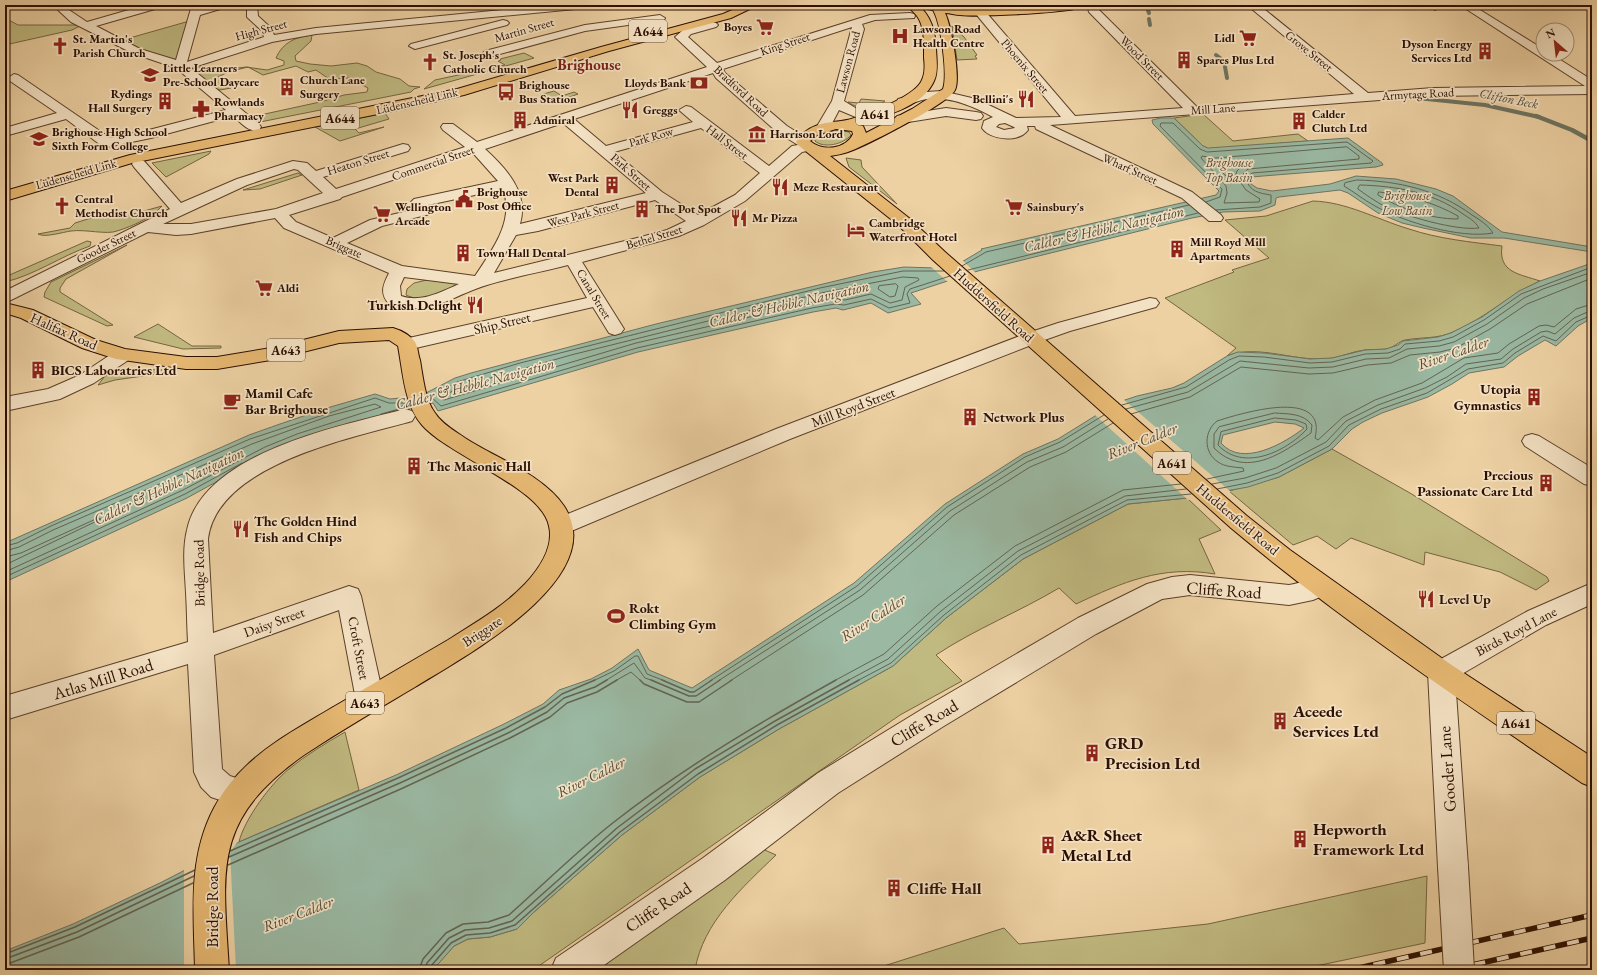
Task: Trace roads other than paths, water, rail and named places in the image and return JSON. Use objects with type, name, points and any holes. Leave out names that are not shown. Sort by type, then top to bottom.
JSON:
[{"type":"main road","name":"Lüdenscheid Link","points":[[5,186],[118,153],[385,102],[457,86],[598,44],[699,19],[735,5]]},
{"type":"main road","name":"Lüdenscheid Link","points":[[5,196],[62,177],[130,159],[393,107],[460,92],[605,49],[727,16],[753,5]]},
{"type":"main road","points":[[919,8],[960,12],[980,12],[1093,5]]},
{"type":"main road","points":[[1110,5],[1146,5]]},
{"type":"main road","points":[[919,8],[928,25],[929,80],[937,95],[952,75],[945,23],[937,9]]},
{"type":"main road","name":"A641","points":[[856,142],[902,119],[937,95]]},
{"type":"main road","name":"A641","points":[[843,124],[873,115],[903,102]]},
{"type":"main road","points":[[837,169],[836,158],[842,149],[856,142],[860,134],[858,129],[843,124],[823,128],[809,134],[805,138],[808,146],[842,149]]},
{"type":"main road","name":"Huddersfield Road","points":[[808,146],[903,221],[939,256],[1239,522],[1320,586],[1441,672],[1592,773]]},
{"type":"main road","name":"Halifax Road","points":[[5,308],[27,314],[89,344],[123,355]]},
{"type":"main road","name":"A643","points":[[123,355],[186,364],[217,363],[271,354],[339,337],[393,334],[407,344]]},
{"type":"main road","points":[[407,344],[415,382],[413,412],[428,419],[451,438],[546,500],[559,516],[561,526]]},
{"type":"main road","name":"Briggate","points":[[216,845],[219,831],[227,813],[241,794],[266,767],[284,752],[468,640],[506,615],[525,599],[540,583],[554,561],[560,542],[561,526]]},
{"type":"main road","name":"Bridge Road","points":[[212,970],[209,870],[216,845]]},
{"type":"street","points":[[68,5],[63,10],[76,20],[136,51],[182,66],[254,127]]},
{"type":"street","points":[[88,25],[158,5]]},
{"type":"street","points":[[182,66],[196,9],[223,5]]},
{"type":"street","points":[[252,5],[251,9],[254,20],[267,30],[270,40]]},
{"type":"street","name":"High Street","points":[[182,66],[270,40],[346,27],[586,5]]},
{"type":"street","name":"Wood Street","points":[[1093,5],[1093,10],[1193,110]]},
{"type":"street","name":"Grove Street","points":[[1252,5],[1365,97]]},
{"type":"street","points":[[1465,5],[1592,85]]},
{"type":"street","name":"Lawson Road","points":[[843,124],[840,114],[840,105],[858,29],[864,12],[869,7]]},
{"type":"street","name":"King Street","points":[[715,67],[874,17],[919,8]]},
{"type":"street","name":"Phoenix Street","points":[[980,12],[1066,120]]},
{"type":"street","points":[[486,14],[503,23],[530,41]]},
{"type":"street","name":"Martin Street","points":[[489,53],[530,41],[600,25],[659,15]]},
{"type":"street","points":[[416,46],[503,23]]},
{"type":"street","name":"Bradford Road","points":[[712,25],[687,32],[681,37],[715,67],[720,75],[782,129],[808,146]]},
{"type":"street","name":"Commercial Street","points":[[284,219],[335,196],[715,67]]},
{"type":"street","points":[[14,78],[68,114],[107,143],[146,135],[236,111]]},
{"type":"street","name":"Armytage Road","points":[[1365,97],[1433,92],[1592,90]]},
{"type":"street","points":[[903,102],[937,95]]},
{"type":"street","name":"Mill Lane","points":[[937,95],[981,107],[1014,124],[1365,97]]},
{"type":"street","name":"Mill Lane","points":[[937,95],[992,121]]},
{"type":"street","name":"Lawson Road","points":[[840,105],[859,114],[873,115]]},
{"type":"street","name":"Lawson Road","points":[[823,128],[840,105]]},
{"type":"street","name":"Hall Street","points":[[686,110],[769,173]]},
{"type":"street","name":"Mill Lane","points":[[902,119],[946,112],[957,112],[992,121],[1041,126],[1066,120]]},
{"type":"street","points":[[5,132],[68,114]]},
{"type":"street","name":"Park Street","points":[[565,118],[606,150],[657,195],[698,222]]},
{"type":"street","name":"Mill Lane","points":[[992,121],[988,126],[996,132],[1012,134],[1014,124]]},
{"type":"street","name":"Park Row","points":[[606,150],[696,125]]},
{"type":"street","name":"Wharf Street","points":[[1041,126],[1189,196],[1215,218]]},
{"type":"street","points":[[398,270],[391,286],[392,297],[396,301],[417,304],[436,300],[480,282],[509,232],[515,209],[508,183],[472,144],[448,127]]},
{"type":"street","name":"Bethel Street","points":[[480,282],[642,242],[698,222],[740,198],[797,150],[808,146]]},
{"type":"street","name":"Heaton Street","points":[[313,176],[403,148]]},
{"type":"street","points":[[140,164],[179,210]]},
{"type":"street","name":"Gooder Street","points":[[5,298],[179,210],[242,182],[293,165],[299,165],[313,176]]},
{"type":"street","points":[[417,168],[438,185]]},
{"type":"street","points":[[313,176],[335,196]]},
{"type":"street","points":[[335,243],[376,223],[425,211],[419,202],[438,185],[508,183]]},
{"type":"street","name":"West Park Street","points":[[509,232],[538,226],[657,195]]},
{"type":"street","name":"Briggate","points":[[145,227],[176,230],[284,219],[398,270],[480,282]]},
{"type":"street","name":"Canal Street","points":[[573,260],[615,329]]},
{"type":"street","name":"Ship Street","points":[[407,344],[598,301]]},
{"type":"street","name":"Mill Royd Street","points":[[561,526],[783,434],[1032,338],[1064,327],[1150,303]]},
{"type":"street","points":[[5,404],[53,394],[87,379],[123,355]]},
{"type":"street","name":"Bridge Road","points":[[241,794],[222,788],[212,782],[208,772],[200,649],[197,548],[198,530],[205,512],[215,497],[238,478],[268,461],[320,440],[413,412]]},
{"type":"street","points":[[1532,441],[1592,478]]},
{"type":"street","name":"Cliffe Road","points":[[568,970],[714,868],[828,783],[934,716],[1101,619],[1156,591],[1172,587],[1190,585],[1212,586],[1288,595],[1304,593],[1320,586]]},
{"type":"street","name":"Birds Royd Lane","points":[[1441,672],[1537,618],[1592,593]]},
{"type":"street","name":"Daisy Street","points":[[200,649],[349,596]]},
{"type":"street","name":"Croft Street","points":[[349,596],[370,700]]},
{"type":"street","name":"Atlas Mill Road","points":[[5,708],[200,649]]},
{"type":"street","name":"Gooder Lane","points":[[1441,672],[1459,970]]},
{"type":"water","points":[[1174,118],[1203,146],[1208,148],[1348,138],[1383,165],[1376,167],[1252,177],[1249,180],[1251,184],[1257,188],[1272,191],[1330,184],[1356,176],[1396,179],[1436,189],[1453,196],[1502,232],[1592,247],[1592,252],[1504,238],[1471,238],[1402,223],[1378,213],[1348,193],[1340,190],[1279,197],[1276,198],[1275,205],[1260,211],[1223,212],[1192,218],[978,271],[911,293],[921,304],[888,313],[871,303],[843,310],[836,308],[813,312],[638,352],[438,411],[433,403],[403,410],[236,471],[187,498],[5,582],[5,543],[249,435],[327,408],[375,394],[390,399],[411,397],[426,393],[455,378],[471,373],[656,324],[873,272],[904,267],[936,268],[960,263],[982,250],[981,249],[1216,195],[1219,191],[1153,124],[1152,120]]},
{"type":"water","name":"River Calder","points":[[1592,263],[1592,318],[1578,326],[1556,346],[1545,340],[1518,356],[1504,367],[1469,373],[1428,397],[1382,413],[1363,422],[1352,429],[1332,449],[1279,477],[1248,487],[1187,498],[1128,504],[1023,559],[946,618],[893,666],[779,729],[700,777],[622,835],[534,912],[517,929],[490,937],[468,939],[454,946],[433,970],[5,970],[5,951],[73,924],[162,882],[239,842],[396,775],[504,724],[543,704],[559,690],[591,679],[612,668],[638,649],[649,670],[692,688],[854,583],[945,504],[1023,454],[1058,439],[1116,403],[1137,396],[1172,388],[1184,383],[1227,356],[1238,352],[1264,353],[1310,359],[1332,358],[1365,350],[1386,349],[1398,345],[1403,341],[1438,337],[1451,333],[1482,317],[1519,291],[1540,281]],"holes":[[[1275,422],[1295,424],[1304,428],[1275,446],[1263,450],[1251,453],[1240,453],[1230,450],[1221,443],[1223,435]]]},
{"type":"waterway","name":"Clifton Beck","points":[[1149,19],[1150,25]]},
{"type":"waterway","name":"Clifton Beck","points":[[1216,55],[1224,61],[1227,78]]},
{"type":"waterway","name":"Clifton Beck","points":[[1417,98],[1485,105],[1538,117]]},
{"type":"waterway","name":"Clifton Beck","points":[[1538,117],[1572,130],[1592,141]]},
{"type":"railway","points":[[1350,970],[1592,915]]},
{"type":"railway","points":[[1450,970],[1592,938]]},
{"type":"place","name":"Boyes","points":[[765,27]]},
{"type":"place","name":"Lawson Road Health Centre","points":[[900,36]]},
{"type":"place","name":"Lidl","points":[[1248,38]]},
{"type":"place","name":"St. Martin's Parish Church","points":[[60,46]]},
{"type":"place","name":"Dyson Energy Services Ltd","points":[[1485,51]]},
{"type":"place","name":"Spares Plus Ltd","points":[[1184,60]]},
{"type":"place","name":"St. Joseph's Catholic Church","points":[[430,62]]},
{"type":"place","name":"Little Learners Pre-School Daycare","points":[[150,75]]},
{"type":"place","name":"Lloyds Bank","points":[[699,83]]},
{"type":"place","name":"Church Lane Surgery","points":[[287,87]]},
{"type":"place","name":"Brighouse Bus Station","points":[[506,92]]},
{"type":"place","name":"Bellini's","points":[[1026,99]]},
{"type":"place","name":"Rydings Hall Surgery","points":[[165,101]]},
{"type":"place","name":"Rowlands Pharmacy","points":[[201,109]]},
{"type":"place","name":"Greggs","points":[[630,110]]},
{"type":"place","name":"Admiral","points":[[520,120]]},
{"type":"place","name":"Calder Clutch Ltd","points":[[1299,121]]},
{"type":"place","name":"Harrison Lord","points":[[757,134]]},
{"type":"place","name":"Brighouse High School Sixth Form College","points":[[39,139]]},
{"type":"place","name":"West Park Dental","points":[[612,185]]},
{"type":"place","name":"Meze Restaurant","points":[[780,187]]},
{"type":"place","name":"Brighouse Post Office","points":[[464,199]]},
{"type":"place","name":"Central Methodist Church","points":[[62,206]]},
{"type":"place","name":"Sainsbury's","points":[[1014,207]]},
{"type":"place","name":"The Pot Spot","points":[[642,209]]},
{"type":"place","name":"Wellington Arcade","points":[[382,214]]},
{"type":"place","name":"Mr Pizza","points":[[739,218]]},
{"type":"place","name":"Cambridge Waterfront Hotel","points":[[856,230]]},
{"type":"place","name":"Mill Royd Mill Apartments","points":[[1177,249]]},
{"type":"place","name":"Town Hall Dental","points":[[463,253]]},
{"type":"place","name":"Aldi","points":[[264,288]]},
{"type":"place","name":"Turkish Delight","points":[[475,305]]},
{"type":"place","name":"BICS Laboratries Ltd","points":[[38,370]]},
{"type":"place","name":"Utopia Gymnastics","points":[[1534,397]]},
{"type":"place","name":"Mamil Cafe Bar Brighouse","points":[[232,401]]},
{"type":"place","name":"Network Plus","points":[[970,417]]},
{"type":"place","name":"The Masonic Hall","points":[[414,466]]},
{"type":"place","name":"Precious Passionate Care Ltd","points":[[1546,483]]},
{"type":"place","name":"The Golden Hind Fish and Chips","points":[[241,529]]},
{"type":"place","name":"Level Up","points":[[1426,599]]},
{"type":"place","name":"Rokt Climbing Gym","points":[[616,616]]},
{"type":"place","name":"Aceede Services Ltd","points":[[1280,721]]},
{"type":"place","name":"GRD Precision Ltd","points":[[1092,753]]},
{"type":"place","name":"Hepworth Framework Ltd","points":[[1300,839]]},
{"type":"place","name":"A&R Sheet Metal Ltd","points":[[1048,845]]},
{"type":"place","name":"Cliffe Hall","points":[[894,888]]},
{"type":"district","name":"Brighouse","points":[[589,65]]},
{"type":"water label","name":"Brighouse Top Basin","points":[[1229,170]]},
{"type":"water label","name":"Brighouse Low Basin","points":[[1407,202]]},
{"type":"water label","name":"Calder & Hebble Navigation","points":[[1104,229]]},
{"type":"water label","name":"Calder & Hebble Navigation","points":[[789,304]]},
{"type":"water label","name":"Calder & Hebble Navigation","points":[[475,384]]},
{"type":"water label","name":"Calder & Hebble Navigation","points":[[169,486]]}]
